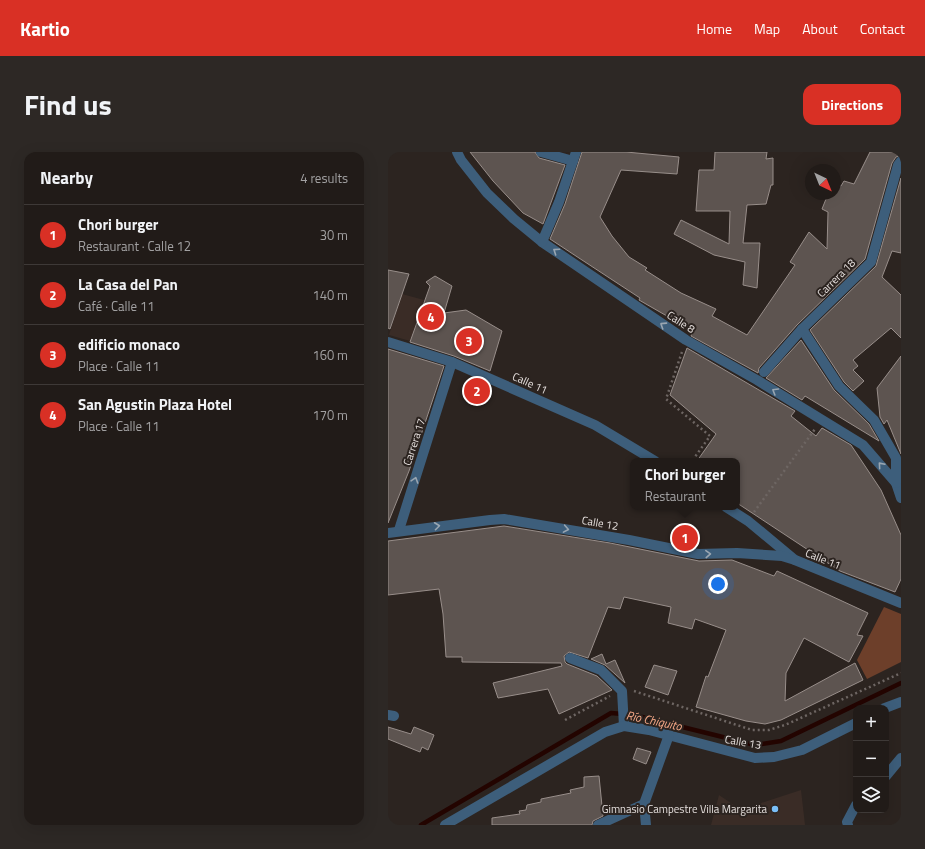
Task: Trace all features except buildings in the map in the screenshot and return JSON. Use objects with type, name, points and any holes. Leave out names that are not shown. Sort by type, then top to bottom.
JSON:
[{"type":"street","name":"Calle 8","points":[[457,152],[461,160],[487,193],[514,219],[542,242],[686,340],[822,419],[863,445],[896,483],[901,498]]},
{"type":"street","points":[[541,152],[574,157],[559,202],[542,242]]},
{"type":"street","name":"Carrera 18","points":[[764,372],[802,329],[871,262],[898,165],[901,161]]},
{"type":"street","points":[[802,329],[839,386],[874,420],[896,458],[896,483]]},
{"type":"street","name":"Calle 11","points":[[388,342],[452,362],[595,425],[650,458]]},
{"type":"street","name":"Carrera 17","points":[[399,530],[452,362]]},
{"type":"street","name":"Calle 11","points":[[731,510],[748,521],[795,560],[901,603]]},
{"type":"street","name":"Calle 12","points":[[388,533],[399,530],[504,519],[629,540],[698,554],[737,553],[782,556],[795,560]]},
{"type":"street","points":[[445,825],[624,722],[623,693],[601,670],[570,658]]},
{"type":"street","points":[[889,706],[901,702]]},
{"type":"street","name":"Calle 13","points":[[624,722],[717,749],[755,758],[774,757],[802,750],[853,724]]},
{"type":"street","points":[[646,825],[644,804],[669,735]]},
{"type":"street","points":[[889,772],[901,758]]},
{"type":"street","points":[[598,825],[644,804]]},
{"type":"street","points":[[848,825],[847,822],[853,811]]},
{"type":"path","points":[[686,340],[666,399],[710,436],[694,458]]},
{"type":"path","points":[[748,521],[822,419]]},
{"type":"path","points":[[565,720],[623,693],[638,691],[752,730],[769,730],[901,673]]},
{"type":"shaded area","points":[[402,294],[424,300],[410,341],[389,335]]},
{"type":"shaded area","points":[[884,607],[901,614],[901,662],[867,679],[857,660]]},
{"type":"shaded area","name":"Gimnasio Campestre Villa Margarita","points":[[801,790],[805,825],[711,825],[719,795],[744,812],[749,807]]},
{"type":"waterway","name":"Río Chiquito","points":[[421,825],[611,713],[634,715],[755,745],[781,741],[901,683]]},
{"type":"place","name":"San Agustin Plaza Hotel","points":[[431,317]]},
{"type":"place","name":"edificio monaco","points":[[469,341]]},
{"type":"place","name":"La Casa del Pan","points":[[477,391]]},
{"type":"place","name":"Chori burger","points":[[685,538]]},
{"type":"place","name":"Gimnasio Campestre Villa Margarita","points":[[775,809]]}]
